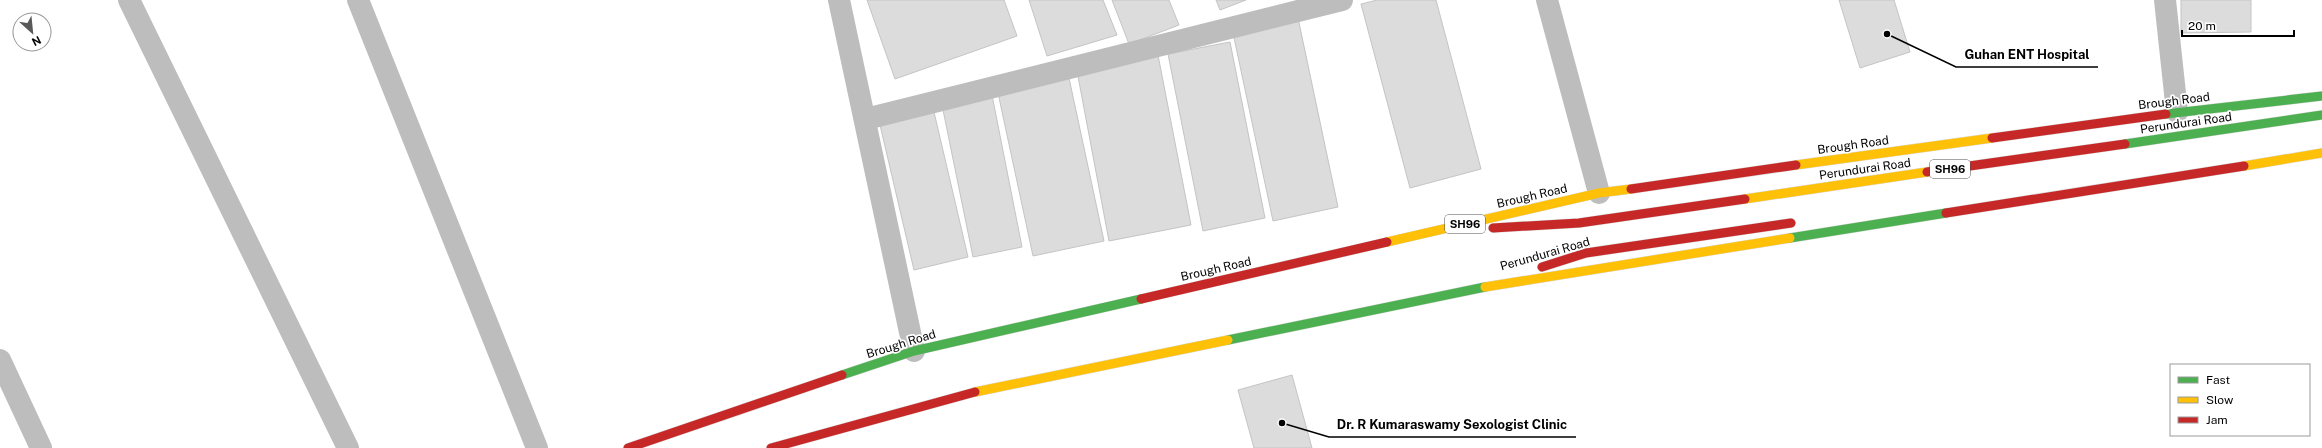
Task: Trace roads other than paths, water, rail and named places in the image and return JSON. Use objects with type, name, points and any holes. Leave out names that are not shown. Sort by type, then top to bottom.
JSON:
[{"type":"main road","name":"Brough Road","points":[[628,448],[914,351],[1599,193],[2177,112],[2322,96]]},
{"type":"main road","name":"Perundurai Road","points":[[1435,231],[1579,223],[2322,115]]},
{"type":"main road","points":[[771,448],[970,393],[1463,291],[2322,154]]},
{"type":"main road","name":"Perundurai Road","points":[[1463,291],[1586,253],[1799,222]]},
{"type":"street","points":[[129,0],[348,448]]},
{"type":"street","points":[[358,0],[537,448]]},
{"type":"street","points":[[839,0],[866,119],[914,351]]},
{"type":"street","points":[[866,119],[1342,0]]},
{"type":"street","points":[[1547,0],[1599,193]]},
{"type":"street","points":[[2166,0],[2177,112]]},
{"type":"street","points":[[0,360],[41,448]]},
{"type":"place","name":"Guhan ENT Hospital","points":[[1887,34]]},
{"type":"place","name":"Dr. R Kumaraswamy Sexologist Clinic","points":[[1282,423]]}]
